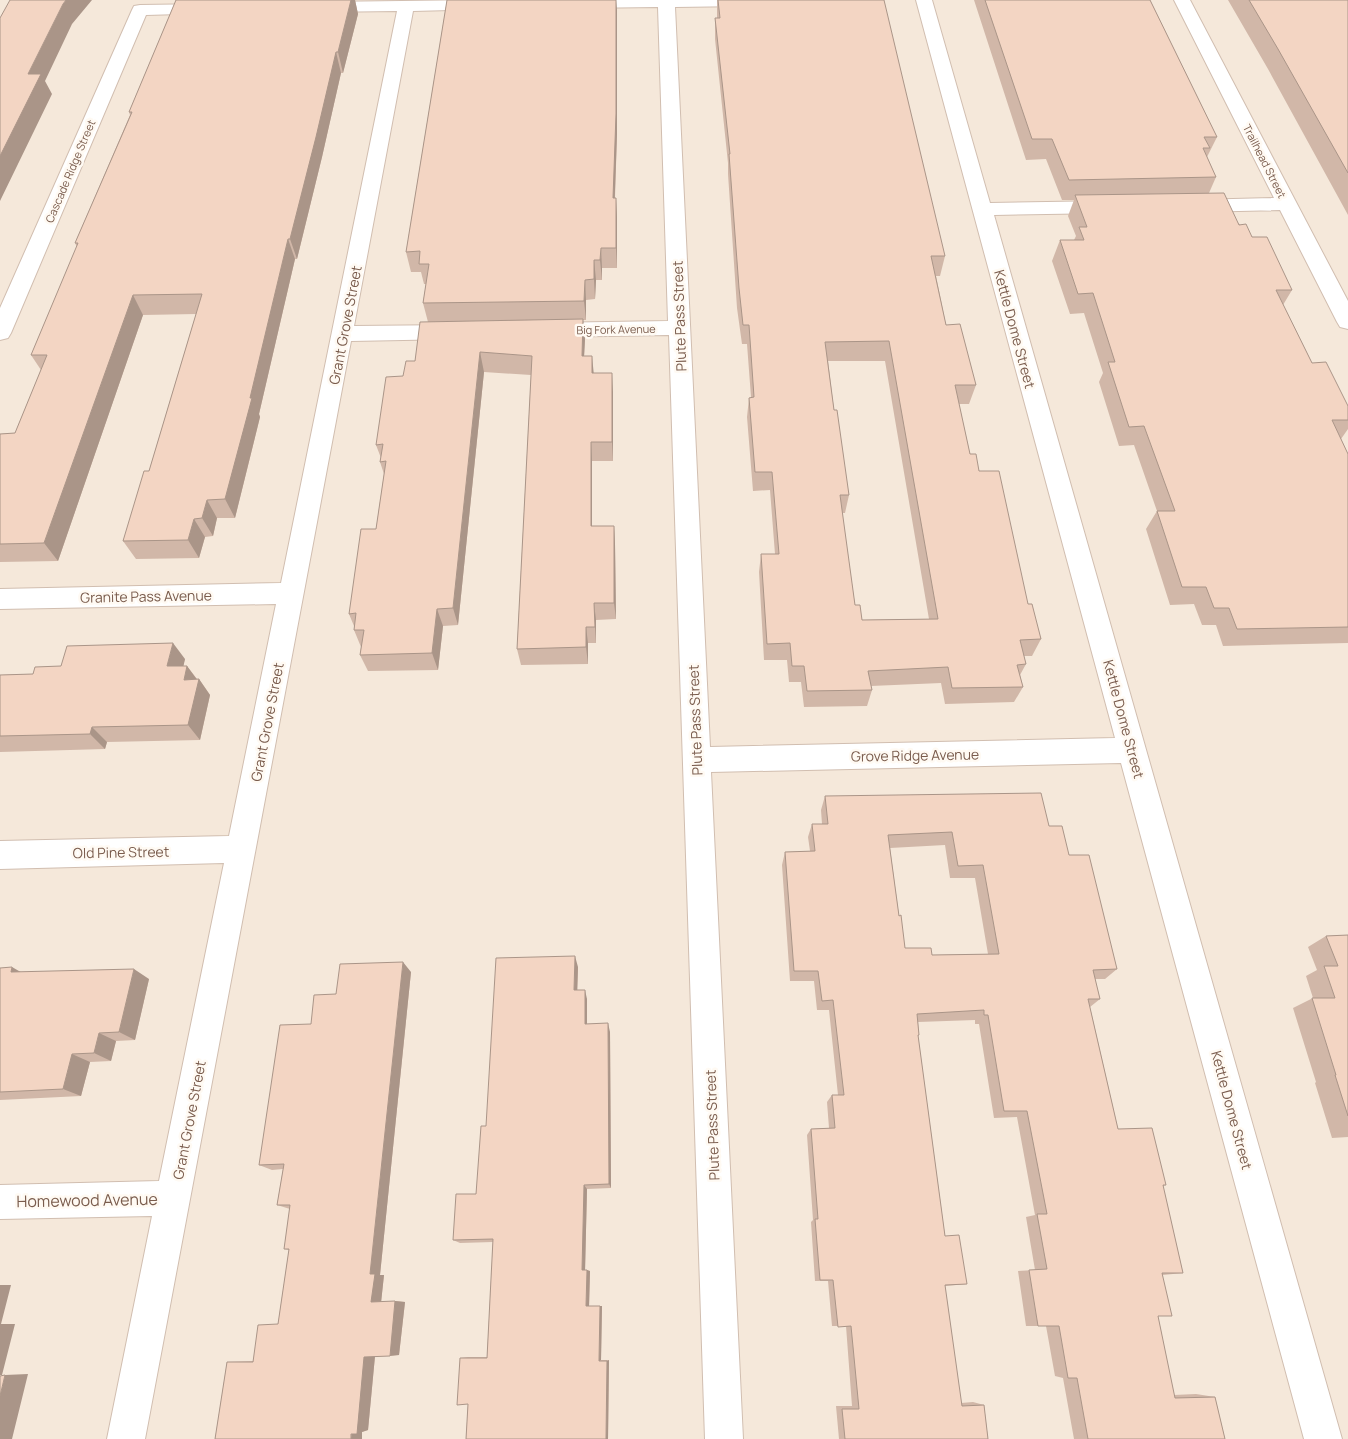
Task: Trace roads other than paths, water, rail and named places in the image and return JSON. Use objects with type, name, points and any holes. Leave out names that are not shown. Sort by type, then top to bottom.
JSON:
[{"type":"street","points":[[566,3],[809,0]]},
{"type":"street","name":"Kettle Dome Street","points":[[924,0],[1323,1439]]},
{"type":"street","name":"Trailhead Street","points":[[1182,0],[1348,322]]},
{"type":"street","name":"Plute Pass Street","points":[[666,2],[724,1439]]},
{"type":"street","points":[[308,7],[496,4]]},
{"type":"street","name":"Grant Grove Street","points":[[126,1439],[406,6]]},
{"type":"street","name":"Cascade Ridge Street","points":[[0,333],[140,10],[229,8]]},
{"type":"street","points":[[1179,206],[1287,204]]},
{"type":"street","points":[[982,209],[1130,207]]},
{"type":"street","name":"Big Fork Avenue","points":[[521,331],[680,328]]},
{"type":"street","points":[[343,334],[472,332]]},
{"type":"street","name":"Granite Pass Avenue","points":[[0,599],[292,593]]},
{"type":"street","name":"Grove Ridge Avenue","points":[[697,760],[1132,750]]},
{"type":"street","name":"Old Pine Street","points":[[0,855],[242,849]]},
{"type":"street","name":"Homewood Avenue","points":[[0,1202],[174,1198]]}]
